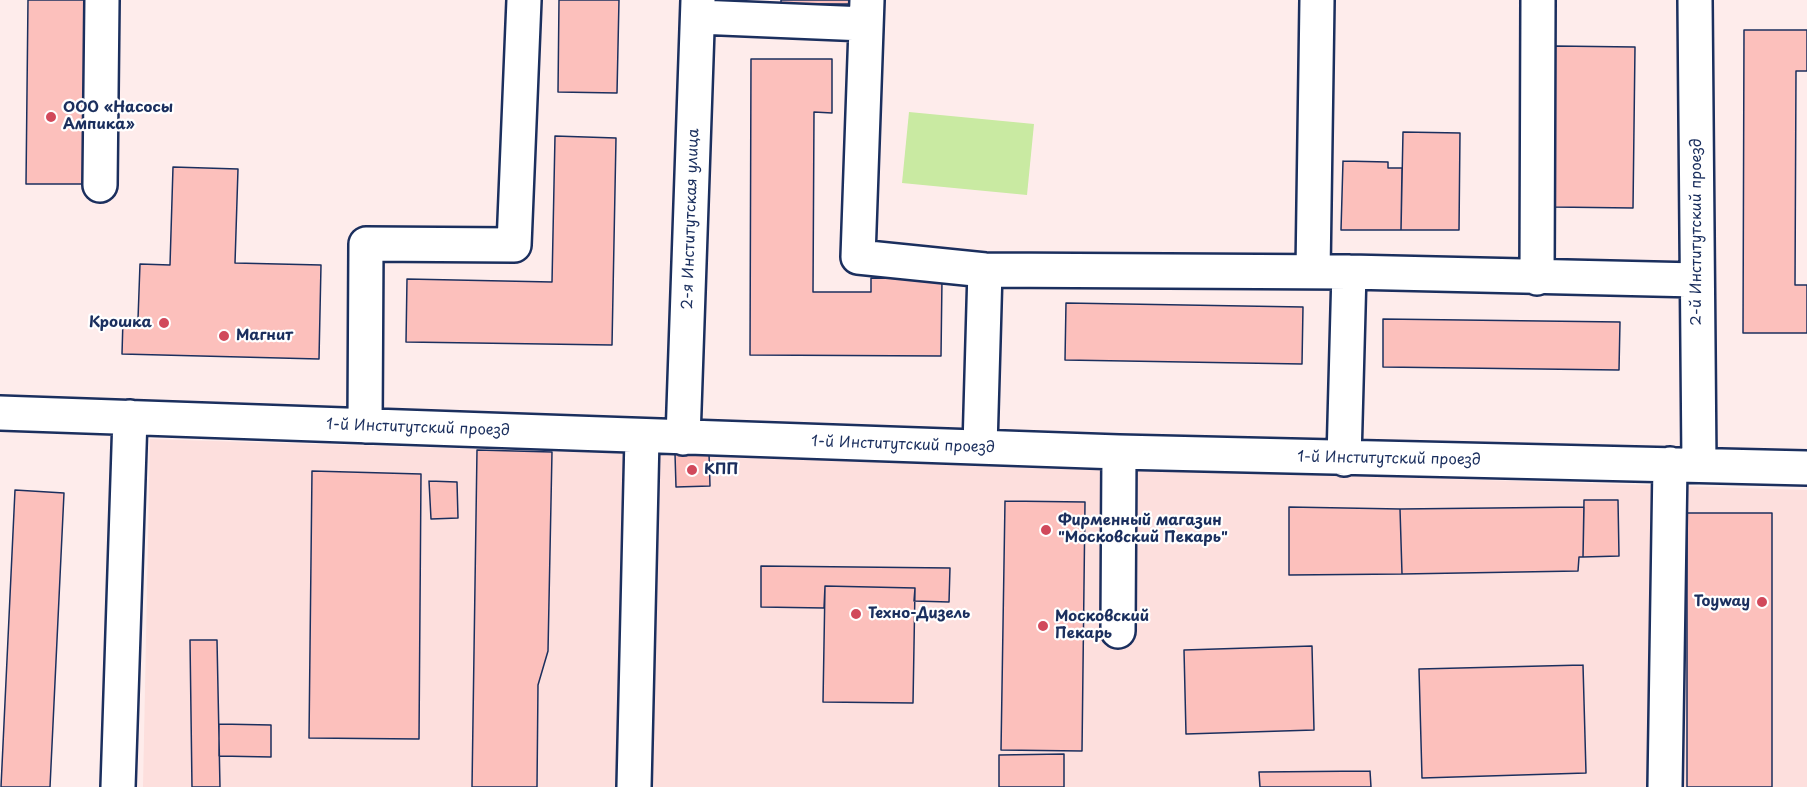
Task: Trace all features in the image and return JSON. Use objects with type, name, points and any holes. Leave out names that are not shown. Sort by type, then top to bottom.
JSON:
[{"type":"street","points":[[100,185],[102,0]]},
{"type":"street","points":[[365,426],[366,244],[514,245],[524,0]]},
{"type":"street","points":[[1312,272],[1317,0]]},
{"type":"street","points":[[1537,278],[1538,0]]},
{"type":"street","name":"2-й Институтский проезд","points":[[1665,787],[1697,280],[1695,0]]},
{"type":"street","points":[[698,9],[866,12],[858,257],[985,270],[1349,272],[1697,280]]},
{"type":"street","name":"2-я Институтская улица","points":[[683,438],[698,9]]},
{"type":"street","points":[[980,447],[985,270]]},
{"type":"street","points":[[1344,459],[1349,272]]},
{"type":"street","name":"1-й Институтский проезд","points":[[0,413],[642,437],[1344,459],[1807,468]]},
{"type":"street","points":[[118,787],[130,417]]},
{"type":"street","points":[[634,787],[642,437]]},
{"type":"street","points":[[1118,631],[1119,452]]},
{"type":"shaded area","points":[[150,439],[1807,490],[1807,787],[143,787]]},
{"type":"green space","points":[[909,112],[1034,124],[1027,195],[902,183]]},
{"type":"building","points":[[28,0],[86,0],[84,184],[26,184]]},
{"type":"building","points":[[559,0],[619,0],[617,93],[558,92]]},
{"type":"building","points":[[781,0],[857,0],[857,4],[781,4]]},
{"type":"building","points":[[1744,30],[1807,30],[1807,71],[1796,71],[1795,285],[1807,285],[1807,333],[1743,333]]},
{"type":"building","points":[[1555,46],[1635,47],[1633,208],[1553,207]]},
{"type":"building","points":[[751,59],[832,59],[832,113],[814,112],[813,292],[871,292],[871,278],[942,279],[941,356],[750,355]]},
{"type":"building","points":[[1403,132],[1460,133],[1459,230],[1401,230]]},
{"type":"building","points":[[555,136],[616,138],[612,345],[406,342],[407,279],[552,282]]},
{"type":"building","points":[[1343,161],[1388,162],[1388,168],[1402,168],[1401,230],[1341,230]]},
{"type":"building","points":[[173,167],[238,169],[235,263],[321,265],[319,359],[122,354],[123,319],[138,319],[140,264],[170,265]]},
{"type":"building","points":[[1066,303],[1303,307],[1302,364],[1065,360]]},
{"type":"building","points":[[1383,319],[1620,322],[1619,370],[1383,367]]},
{"type":"building","points":[[477,450],[552,452],[548,651],[538,685],[537,787],[472,787]]},
{"type":"building","name":"КПП","points":[[709,453],[710,486],[676,487],[675,454]]},
{"type":"building","points":[[312,471],[421,474],[419,739],[309,738]]},
{"type":"building","points":[[429,481],[457,482],[458,518],[431,519]]},
{"type":"building","points":[[15,490],[64,493],[50,787],[1,787]]},
{"type":"building","points":[[1584,500],[1618,500],[1619,556],[1583,557]]},
{"type":"building","name":"Московский Пекарь","points":[[1005,501],[1085,502],[1082,751],[1001,750]]},
{"type":"building","points":[[1289,507],[1400,509],[1402,574],[1289,575]]},
{"type":"building","points":[[1584,507],[1583,557],[1579,557],[1578,571],[1402,574],[1400,509]]},
{"type":"building","points":[[1687,513],[1772,513],[1772,787],[1687,787]]},
{"type":"building","points":[[761,566],[950,568],[949,602],[914,601],[915,588],[825,586],[824,608],[761,607]]},
{"type":"building","points":[[825,586],[915,588],[913,703],[823,702]]},
{"type":"building","points":[[190,640],[217,640],[220,787],[192,787]]},
{"type":"building","points":[[1312,646],[1314,730],[1186,734],[1184,650]]},
{"type":"building","points":[[1583,665],[1586,773],[1422,778],[1419,669]]},
{"type":"building","points":[[219,724],[271,725],[271,757],[219,756]]},
{"type":"building","points":[[1064,754],[1064,787],[999,787],[999,755]]},
{"type":"building","points":[[1370,771],[1371,787],[1260,787],[1259,772]]},
{"type":"place","name":"ООО «Насосы Ампика»","points":[[51,117]]},
{"type":"place","name":"Крошка","points":[[164,323]]},
{"type":"place","name":"Магнит","points":[[224,336]]},
{"type":"place","name":"КПП","points":[[692,470]]},
{"type":"place","name":"Фирменный магазин \"Московский Пекарь\"","points":[[1046,530]]},
{"type":"place","name":"Toyway","points":[[1762,602]]},
{"type":"place","name":"Техно-Дизель","points":[[856,614]]},
{"type":"place","name":"Московский Пекарь","points":[[1043,626]]}]
